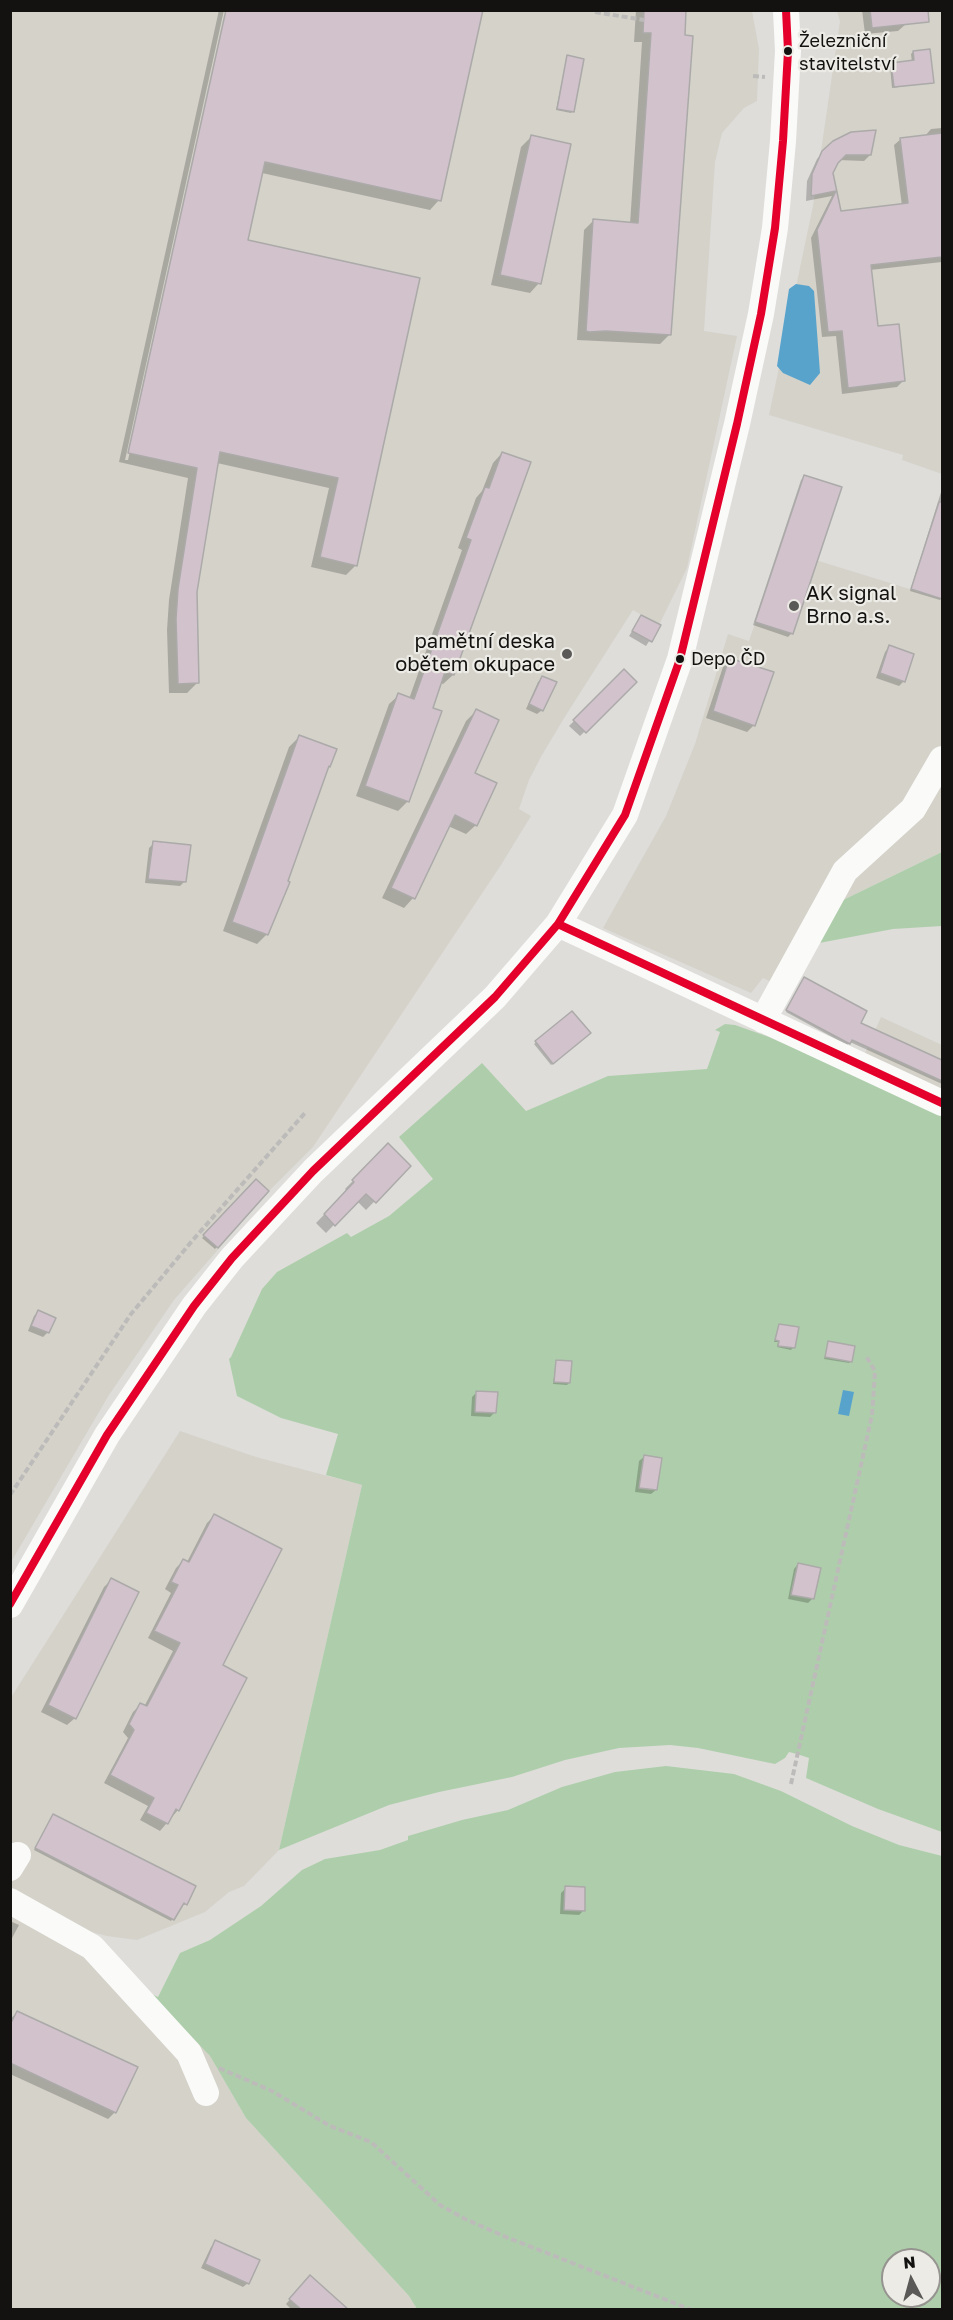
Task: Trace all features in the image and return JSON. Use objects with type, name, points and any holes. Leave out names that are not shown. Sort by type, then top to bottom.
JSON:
[{"type":"street","points":[[10,1605],[107,1435],[194,1306],[232,1258],[313,1171],[495,997],[558,924],[625,815],[672,682],[691,620],[761,314],[775,228],[787,96],[786,10]]},
{"type":"street","points":[[763,1020],[845,871],[913,809],[942,759]]},
{"type":"street","points":[[558,924],[942,1103]]},
{"type":"street","points":[[10,1901],[92,1947],[189,2052],[206,2092]]},
{"type":"path","points":[[595,12],[644,20]]},
{"type":"path","points":[[10,1495],[131,1314],[305,1113]]},
{"type":"path","points":[[790,1784],[872,1415],[875,1371],[866,1356]]},
{"type":"path","points":[[189,2052],[235,2076],[272,2091],[330,2126],[371,2142],[440,2205],[465,2219],[692,2310]]},
{"type":"shaded area","points":[[11,11],[752,11],[759,49],[757,101],[744,108],[722,133],[715,162],[704,331],[737,336],[687,568],[659,625],[633,610],[566,715],[529,780],[519,809],[531,816],[501,865],[313,1147],[271,1189],[174,1300],[109,1395],[11,1562]]},
{"type":"shaded area","points":[[837,11],[942,11],[942,474],[902,460],[903,455],[769,415],[813,206],[840,21]]},
{"type":"shaded area","points":[[780,549],[942,599],[942,852],[837,903],[788,990],[763,978],[751,993],[603,928],[666,816],[695,744],[728,634],[749,641]]},
{"type":"shaded area","points":[[881,1017],[942,1045],[942,1098],[862,1060]]},
{"type":"shaded area","points":[[180,1431],[256,1457],[362,1485],[279,1850],[244,1886],[229,1892],[205,1912],[137,1940],[107,1936],[73,1927],[11,1894],[10,1699]]},
{"type":"shaded area","points":[[10,1915],[78,1950],[169,2043],[185,2030],[210,2056],[246,2118],[409,2296],[417,2309],[11,2309]]},
{"type":"green space","points":[[942,852],[942,926],[893,929],[814,944],[837,903]]},
{"type":"green space","points":[[725,1024],[735,1025],[769,1037],[942,1115],[942,1832],[878,1809],[806,1778],[809,1758],[797,1754],[789,1752],[785,1758],[775,1764],[698,1748],[670,1745],[619,1748],[565,1760],[512,1777],[389,1805],[279,1850],[362,1485],[326,1475],[338,1434],[281,1418],[237,1396],[229,1359],[262,1289],[277,1272],[347,1233],[351,1237],[389,1216],[433,1179],[399,1137],[482,1063],[526,1111],[608,1076],[707,1069],[720,1032],[715,1030]]},
{"type":"green space","points":[[666,1766],[734,1774],[781,1791],[852,1826],[899,1845],[942,1856],[942,2309],[417,2309],[409,2296],[246,2118],[210,2056],[142,1990],[158,1997],[180,1953],[210,1940],[261,1906],[302,1870],[325,1859],[380,1850],[408,1840],[408,1836],[462,1820],[508,1810],[562,1787],[615,1772]]},
{"type":"water","points":[[796,284],[809,286],[814,291],[820,373],[810,385],[783,373],[777,366],[789,289]]},
{"type":"water","points":[[843,1390],[854,1392],[849,1416],[838,1414]]},
{"type":"building","points":[[226,10],[483,10],[441,201],[265,162],[248,240],[420,278],[357,566],[320,557],[338,478],[220,452],[197,592],[199,683],[178,684],[176,619],[178,589],[197,468],[128,453]]},
{"type":"building","points":[[644,10],[686,10],[685,35],[693,36],[671,335],[589,332],[586,331],[593,219],[638,223],[651,33],[643,33]]},
{"type":"building","points":[[870,10],[928,10],[929,22],[872,28]]},
{"type":"building","points":[[930,49],[934,83],[894,87],[891,63],[914,60],[913,51]]},
{"type":"building","points":[[567,55],[584,59],[574,112],[557,109]]},
{"type":"building","points":[[876,130],[871,155],[846,155],[838,163],[833,173],[841,211],[908,203],[900,138],[942,133],[942,257],[871,265],[878,326],[899,324],[905,381],[848,388],[842,331],[828,332],[817,230],[836,191],[811,196],[812,174],[822,151],[833,141],[851,132]]},
{"type":"building","points":[[531,135],[571,144],[541,284],[500,275]]},
{"type":"building","points":[[502,452],[531,462],[454,675],[445,672],[433,708],[442,711],[409,802],[365,786],[398,693],[414,699],[471,540],[466,538],[485,487],[489,488]]},
{"type":"building","points":[[804,475],[842,487],[793,634],[755,622]]},
{"type":"building","points":[[939,502],[942,502],[942,599],[911,589]]},
{"type":"building","points":[[641,615],[661,625],[652,642],[632,631]]},
{"type":"building","points":[[889,645],[914,654],[905,682],[880,673]]},
{"type":"building","points":[[729,658],[774,672],[755,726],[713,711]]},
{"type":"building","points":[[624,669],[637,682],[586,733],[573,720]]},
{"type":"building","points":[[542,676],[557,682],[543,711],[529,704]]},
{"type":"building","points":[[476,709],[499,720],[475,773],[497,783],[477,826],[455,815],[415,899],[391,888]]},
{"type":"building","points":[[299,735],[337,749],[288,881],[290,882],[268,935],[232,922]]},
{"type":"building","points":[[153,841],[191,845],[186,882],[148,879]]},
{"type":"building","points":[[804,977],[867,1011],[861,1023],[942,1060],[942,1081],[852,1040],[850,1044],[786,1010]]},
{"type":"building","points":[[572,1011],[591,1033],[553,1064],[535,1041]]},
{"type":"building","points":[[388,1143],[411,1166],[376,1203],[366,1194],[335,1226],[324,1214],[354,1182],[352,1180]]},
{"type":"building","points":[[256,1179],[269,1191],[218,1248],[203,1235]]},
{"type":"building","points":[[38,1310],[56,1318],[49,1333],[31,1326]]},
{"type":"building","points":[[779,1324],[799,1327],[795,1348],[778,1346],[779,1341],[775,1340]]},
{"type":"building","points":[[828,1341],[855,1346],[852,1362],[825,1357]]},
{"type":"building","points":[[556,1360],[572,1361],[570,1383],[554,1382]]},
{"type":"building","points":[[476,1391],[498,1392],[496,1413],[475,1412]]},
{"type":"building","points":[[644,1455],[662,1458],[657,1490],[639,1488]]},
{"type":"building","points":[[214,1514],[282,1549],[223,1665],[247,1678],[179,1811],[176,1809],[168,1824],[146,1813],[154,1798],[110,1775],[134,1730],[129,1724],[140,1703],[147,1706],[180,1643],[154,1631],[178,1585],[171,1582],[183,1559],[189,1562]]},
{"type":"building","points":[[798,1563],[821,1568],[814,1599],[791,1595]]},
{"type":"building","points":[[111,1578],[139,1592],[76,1719],[48,1705]]},
{"type":"building","points":[[53,1814],[196,1886],[187,1905],[184,1903],[174,1920],[35,1848]]},
{"type":"building","points":[[565,1886],[585,1887],[585,1911],[564,1910]]},
{"type":"building","points":[[17,2011],[138,2067],[116,2113],[10,2063],[10,2025]]},
{"type":"building","points":[[215,2240],[260,2260],[249,2284],[205,2264]]},
{"type":"building","points":[[310,2275],[349,2310],[302,2310],[289,2299]]},
{"type":"transit line","points":[[10,1604],[107,1435],[194,1306],[232,1258],[313,1171],[495,997],[558,924],[625,815],[680,659],[761,314],[775,228],[783,141],[788,51],[786,10]]},
{"type":"transit line","points":[[558,924],[942,1103]]},
{"type":"place","name":"Železniční stavitelství","points":[[788,51]]},
{"type":"place","name":"AK signal Brno a.s.","points":[[794,606]]},
{"type":"place","name":"pamětní deska obětem okupace","points":[[567,654]]},
{"type":"place","name":"Depo ČD","points":[[680,659]]}]
